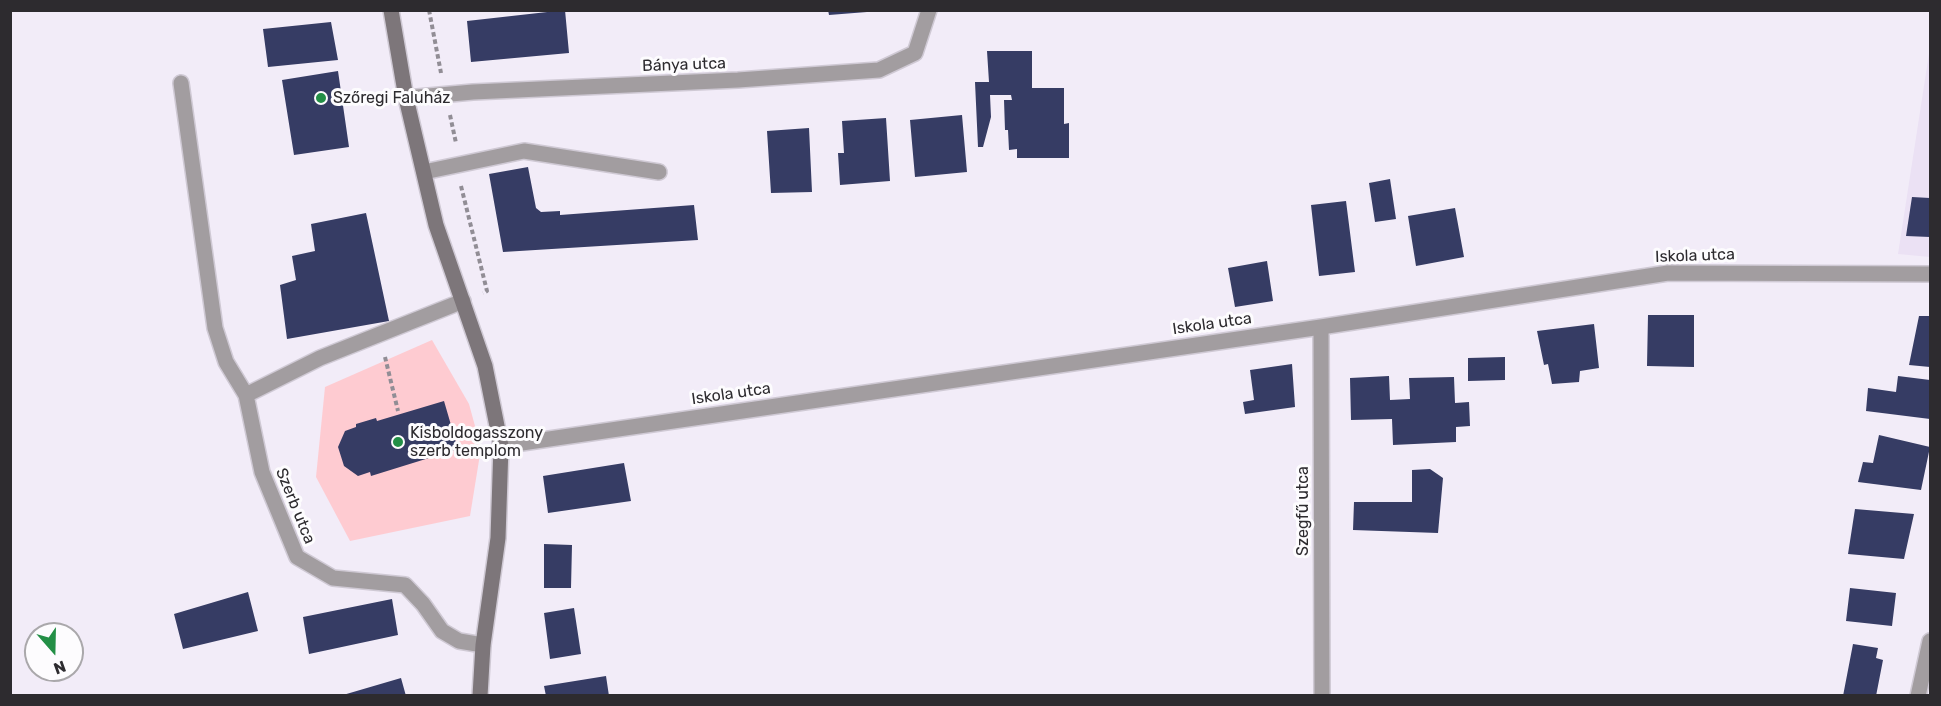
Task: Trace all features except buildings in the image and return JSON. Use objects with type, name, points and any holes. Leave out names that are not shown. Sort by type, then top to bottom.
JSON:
[{"type":"main road","points":[[391,10],[406,98],[436,225],[485,366],[501,446],[498,538],[483,645],[480,696]]},
{"type":"street","name":"Bánya utca","points":[[406,98],[473,92],[738,80],[879,70],[915,52],[929,10]]},
{"type":"street","name":"Szerb utca","points":[[180,83],[215,328],[226,362],[246,395],[262,472],[297,557],[333,578],[405,585],[423,604],[442,631],[459,641],[483,645]]},
{"type":"street","points":[[424,172],[524,151],[659,172]]},
{"type":"street","name":"Iskola utca","points":[[501,446],[1321,327],[1668,273],[1930,274]]},
{"type":"street","points":[[246,395],[320,358],[463,301]]},
{"type":"street","name":"Szegfű utca","points":[[1321,327],[1322,696]]},
{"type":"street","points":[[1918,696],[1930,641]]},
{"type":"path","points":[[385,361],[398,411]]},
{"type":"shaded area","points":[[1930,47],[1930,257],[1898,254]]},
{"type":"shaded area","points":[[432,340],[469,404],[481,448],[470,516],[350,541],[316,477],[325,387]]},
{"type":"place","name":"Szőregi Faluház","points":[[321,98]]},
{"type":"place","name":"Kisboldogasszony szerb templom","points":[[398,442]]}]
